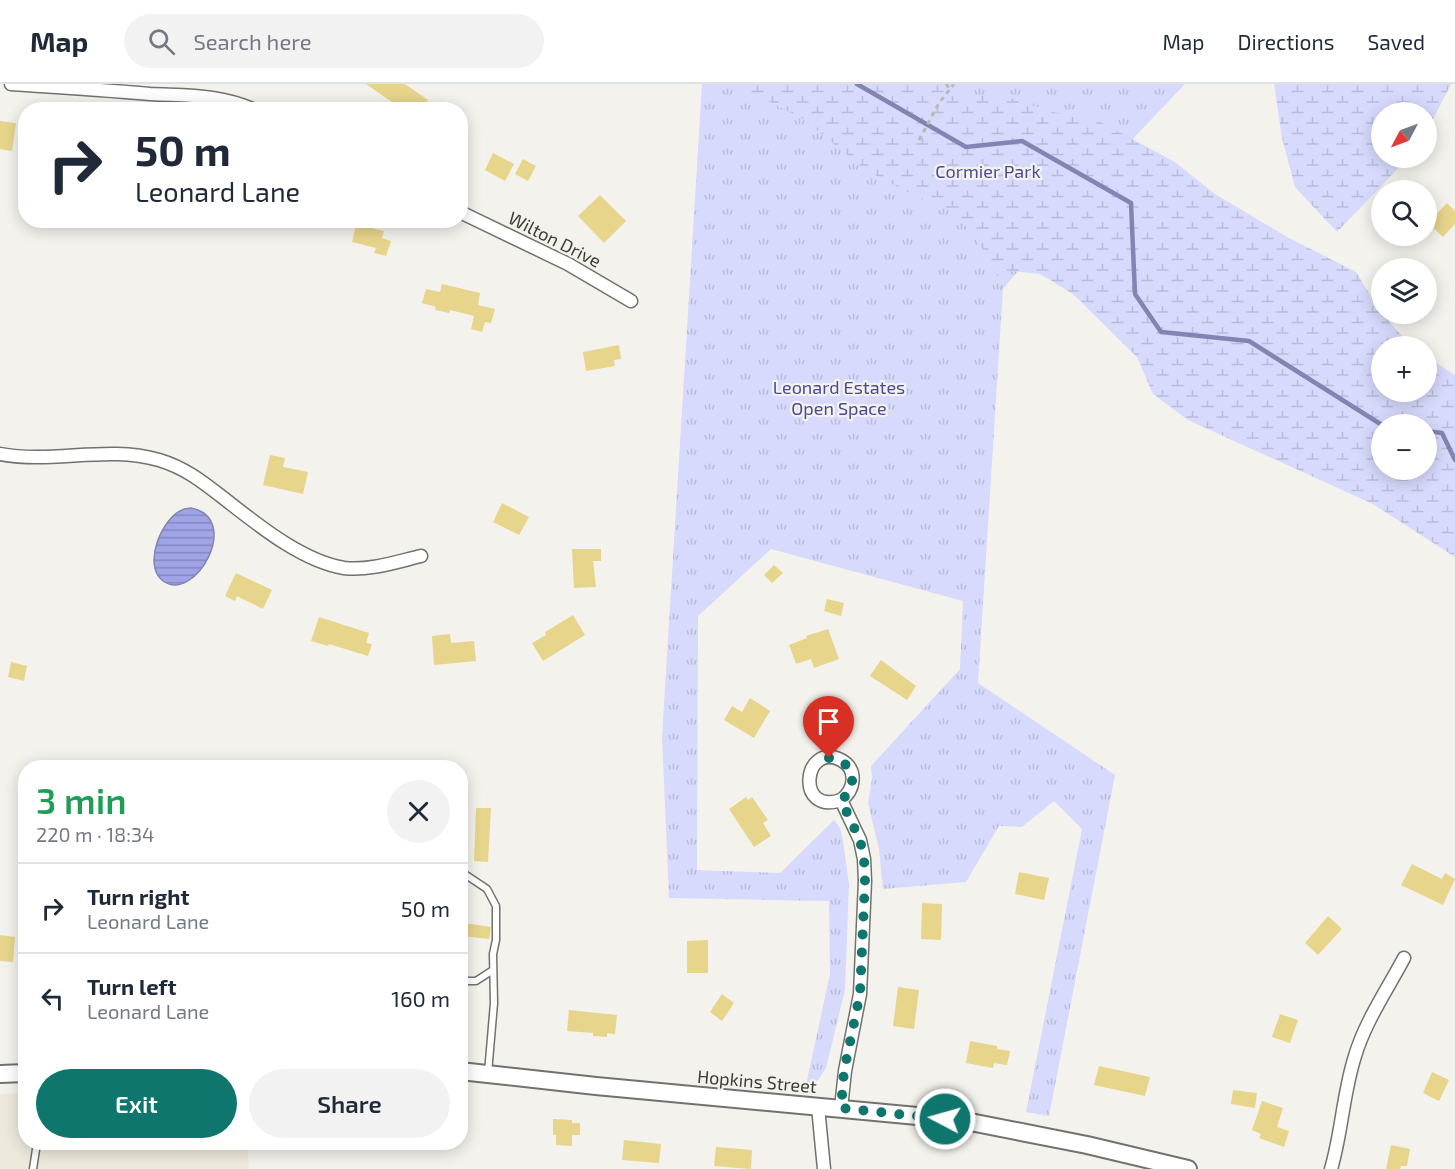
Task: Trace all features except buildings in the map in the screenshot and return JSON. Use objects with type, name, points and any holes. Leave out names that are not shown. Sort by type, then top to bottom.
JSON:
[{"type":"street","points":[[10,84],[199,95],[234,102]]},
{"type":"street","name":"Wilton Drive","points":[[468,216],[568,264],[631,300]]},
{"type":"street","points":[[0,454],[36,458],[105,453],[148,457],[176,466],[196,476],[284,543],[327,563],[344,568],[362,568],[421,556]]},
{"type":"street","points":[[841,800],[860,840],[865,881],[860,994],[844,1071],[841,1108]]},
{"type":"street","points":[[1331,1169],[1355,1054],[1363,1034],[1404,958]]},
{"type":"street","name":"Hopkins Street","points":[[468,1072],[950,1119],[997,1126],[1121,1152],[1188,1169]]},
{"type":"street","points":[[0,1074],[18,1073]]},
{"type":"street","points":[[818,1107],[824,1169]]},
{"type":"lane","points":[[468,876],[487,889],[496,906],[494,1003],[488,1074]]},
{"type":"lane","points":[[468,981],[476,981],[494,970]]},
{"type":"lane","points":[[33,1169],[35,1150]]},
{"type":"path","points":[[946,84],[950,89]]},
{"type":"path","points":[[919,140],[939,103],[954,84]]},
{"type":"shaded area","points":[[18,1093],[18,1150],[248,1150],[249,1169],[0,1169],[0,1094]]},
{"type":"green space","name":"Leonard Estates Open Space","points":[[702,84],[1185,84],[1107,166],[1003,289],[978,683],[1115,775],[1049,1116],[1026,1112],[1082,829],[1054,801],[1022,827],[999,826],[966,882],[883,889],[879,849],[868,803],[872,779],[871,766],[960,669],[963,601],[771,549],[698,616],[697,870],[780,873],[834,820],[840,828],[849,884],[845,990],[826,1068],[818,1080],[806,1085],[830,974],[829,901],[669,898],[662,737]]},
{"type":"green space","name":"Cormier Park","points":[[738,84],[939,84],[970,96],[1002,95],[1052,112],[1093,118],[1175,162],[1215,194],[1289,238],[1356,272],[1371,296],[1371,324],[1391,324],[1402,336],[1371,336],[1371,402],[1437,402],[1437,363],[1455,375],[1455,557],[1373,504],[1188,420],[1153,394],[1137,357],[1073,294],[1040,274],[1010,271],[997,276],[987,255],[957,214],[905,191],[866,170],[802,118],[745,90]]},
{"type":"green space","points":[[1274,84],[1451,84],[1437,111],[1437,102],[1371,102],[1371,168],[1398,168],[1387,180],[1371,180],[1371,197],[1337,232],[1295,187],[1282,138]]},
{"type":"water","points":[[191,508],[206,515],[213,527],[213,542],[200,571],[188,581],[176,585],[163,581],[157,574],[154,564],[157,542],[168,522],[175,515],[184,509]]},
{"type":"waterway","points":[[857,84],[966,147],[1022,141],[1131,203],[1135,294],[1161,332],[1249,341],[1371,418]]},
{"type":"waterway","points":[[1437,432],[1442,433],[1455,460]]},
{"type":"route","points":[[829,758],[841,760],[852,773],[853,782],[850,790],[841,800],[856,827],[865,867],[860,994],[844,1071],[841,1108],[945,1119]]}]
